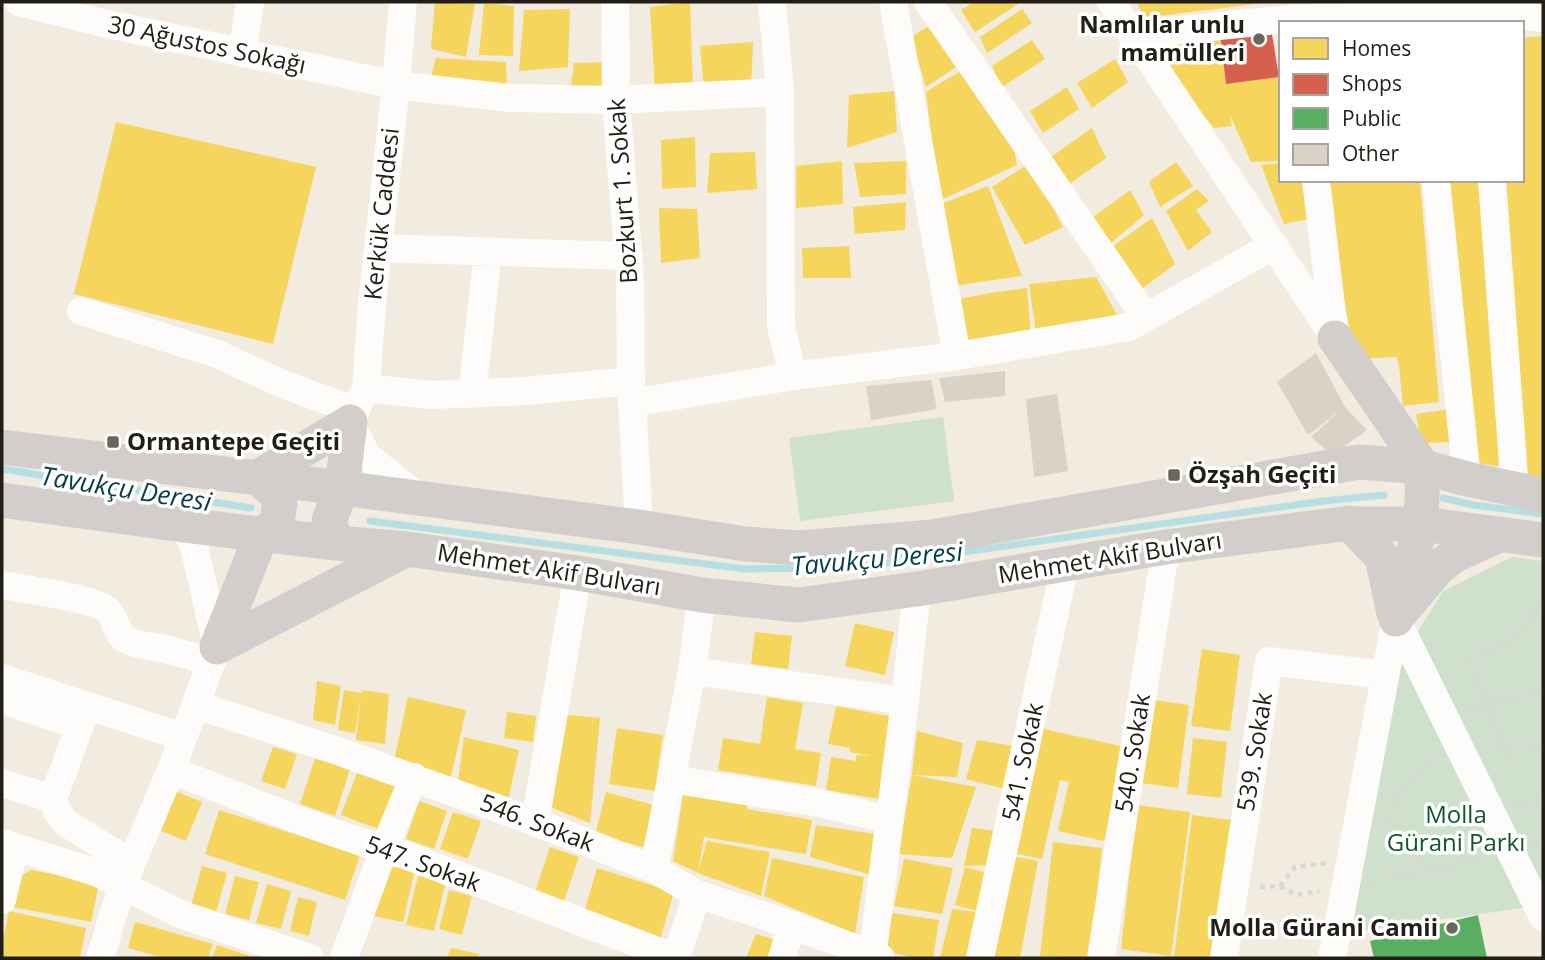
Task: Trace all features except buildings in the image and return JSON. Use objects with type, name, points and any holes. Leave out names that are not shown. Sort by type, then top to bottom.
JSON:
[{"type":"main road","points":[[1335,338],[1369,411],[1374,429],[1367,454],[1359,462]]},
{"type":"main road","points":[[1335,338],[1423,467],[1420,524],[1396,619]]},
{"type":"main road","points":[[214,655],[262,533],[275,526],[277,521],[280,503],[276,494],[258,477],[358,407]]},
{"type":"main road","points":[[336,543],[329,521],[342,488],[358,407]]},
{"type":"main road","name":"Mehmet Akif Bulvarı","points":[[2,447],[258,477],[639,527],[745,544],[799,548],[932,537],[1359,462],[1423,467],[1529,493]]},
{"type":"main road","name":"Mehmet Akif Bulvarı","points":[[2,500],[183,525],[407,549],[578,573],[702,595],[798,606],[1166,547],[1349,523],[1420,524],[1543,540]]},
{"type":"main road","points":[[1349,523],[1382,557],[1396,619]]},
{"type":"main road","points":[[1396,619],[1439,567],[1455,555],[1499,535]]},
{"type":"main road","points":[[214,655],[407,549]]},
{"type":"street","name":"30 Ağustos Sokağı","points":[[19,2],[105,12],[242,53],[396,85],[510,98],[617,100],[780,92]]},
{"type":"street","points":[[242,53],[250,2]]},
{"type":"street","name":"Kerkük Caddesi","points":[[358,407],[372,303],[403,2]]},
{"type":"street","name":"Bozkurt 1. Sokak","points":[[615,2],[617,100],[628,256],[631,392],[639,527]]},
{"type":"street","points":[[772,2],[780,92],[781,327],[793,376]]},
{"type":"street","points":[[893,2],[957,356]]},
{"type":"street","points":[[928,2],[1145,316]]},
{"type":"street","points":[[1111,2],[1335,338]]},
{"type":"street","points":[[1132,35],[1296,14],[1480,12],[1543,18]]},
{"type":"street","points":[[1316,182],[1335,338]]},
{"type":"street","points":[[1436,182],[1467,479]]},
{"type":"street","points":[[1492,182],[1529,493]]},
{"type":"street","points":[[81,310],[218,354],[285,385],[358,407],[432,396],[526,391],[631,392],[793,376],[957,356],[1129,327],[1274,245]]},
{"type":"street","points":[[378,248],[628,256]]},
{"type":"street","points":[[472,394],[488,251]]},
{"type":"street","points":[[358,407],[367,456],[421,499]]},
{"type":"street","points":[[100,958],[127,875],[171,770],[214,655],[194,546],[183,525]]},
{"type":"street","name":"540. Sokak","points":[[1101,958],[1166,547]]},
{"type":"street","name":"541. Sokak","points":[[980,958],[1065,565]]},
{"type":"street","points":[[536,822],[578,573]]},
{"type":"street","points":[[2,585],[93,602],[108,610],[125,640],[214,655]]},
{"type":"street","points":[[875,957],[917,589]]},
{"type":"street","points":[[654,869],[692,671],[702,595]]},
{"type":"street","points":[[1332,958],[1396,619]]},
{"type":"street","points":[[1396,619],[1543,917]]},
{"type":"street","name":"539. Sokak","points":[[1224,958],[1269,661],[1384,675]]},
{"type":"street","points":[[692,671],[905,701]]},
{"type":"street","points":[[2,678],[83,716]]},
{"type":"street","points":[[2,700],[183,737]]},
{"type":"street","name":"546. Sokak","points":[[196,705],[414,777],[536,822],[654,869],[697,894],[792,925],[875,957]]},
{"type":"street","points":[[83,716],[53,799],[57,811],[66,822],[127,875],[180,914],[310,958]]},
{"type":"street","name":"547. Sokak","points":[[171,770],[676,958]]},
{"type":"street","points":[[344,958],[414,777]]},
{"type":"street","points":[[671,779],[820,803],[890,820]]},
{"type":"street","points":[[2,783],[53,799]]},
{"type":"street","points":[[2,900],[8,845],[98,873],[127,875]]},
{"type":"street","points":[[676,958],[697,894]]},
{"type":"street","points":[[782,958],[792,925]]},
{"type":"path","points":[[1543,605],[1541,604],[1510,642],[1470,658],[1505,754],[1543,746]]},
{"type":"path","points":[[1432,869],[1410,855],[1391,837],[1389,821],[1395,800],[1448,726],[1487,705],[1541,695],[1543,687]]},
{"type":"path","points":[[1235,887],[1280,887],[1296,895],[1432,869],[1543,839]]},
{"type":"green space","points":[[943,417],[954,501],[800,521],[789,438]]},
{"type":"green space","name":"Molla Gürani Parkı","points":[[1512,557],[1543,561],[1543,905],[1352,932],[1372,799],[1401,659],[1443,591]]},
{"type":"waterway","name":"Tavukçu Deresi","points":[[2,469],[251,508]]},
{"type":"waterway","name":"Tavukçu Deresi","points":[[370,521],[745,569],[858,567],[1323,501],[1384,495]]},
{"type":"waterway","name":"Tavukçu Deresi","points":[[1443,498],[1473,505],[1543,514]]},
{"type":"place","name":"Namlılar unlu mamülleri","points":[[1259,39]]},
{"type":"place","name":"Ormantepe Geçiti","points":[[113,442]]},
{"type":"place","name":"Özşah Geçiti","points":[[1174,475]]},
{"type":"place","name":"Molla Gürani Camii","points":[[1452,928]]}]
